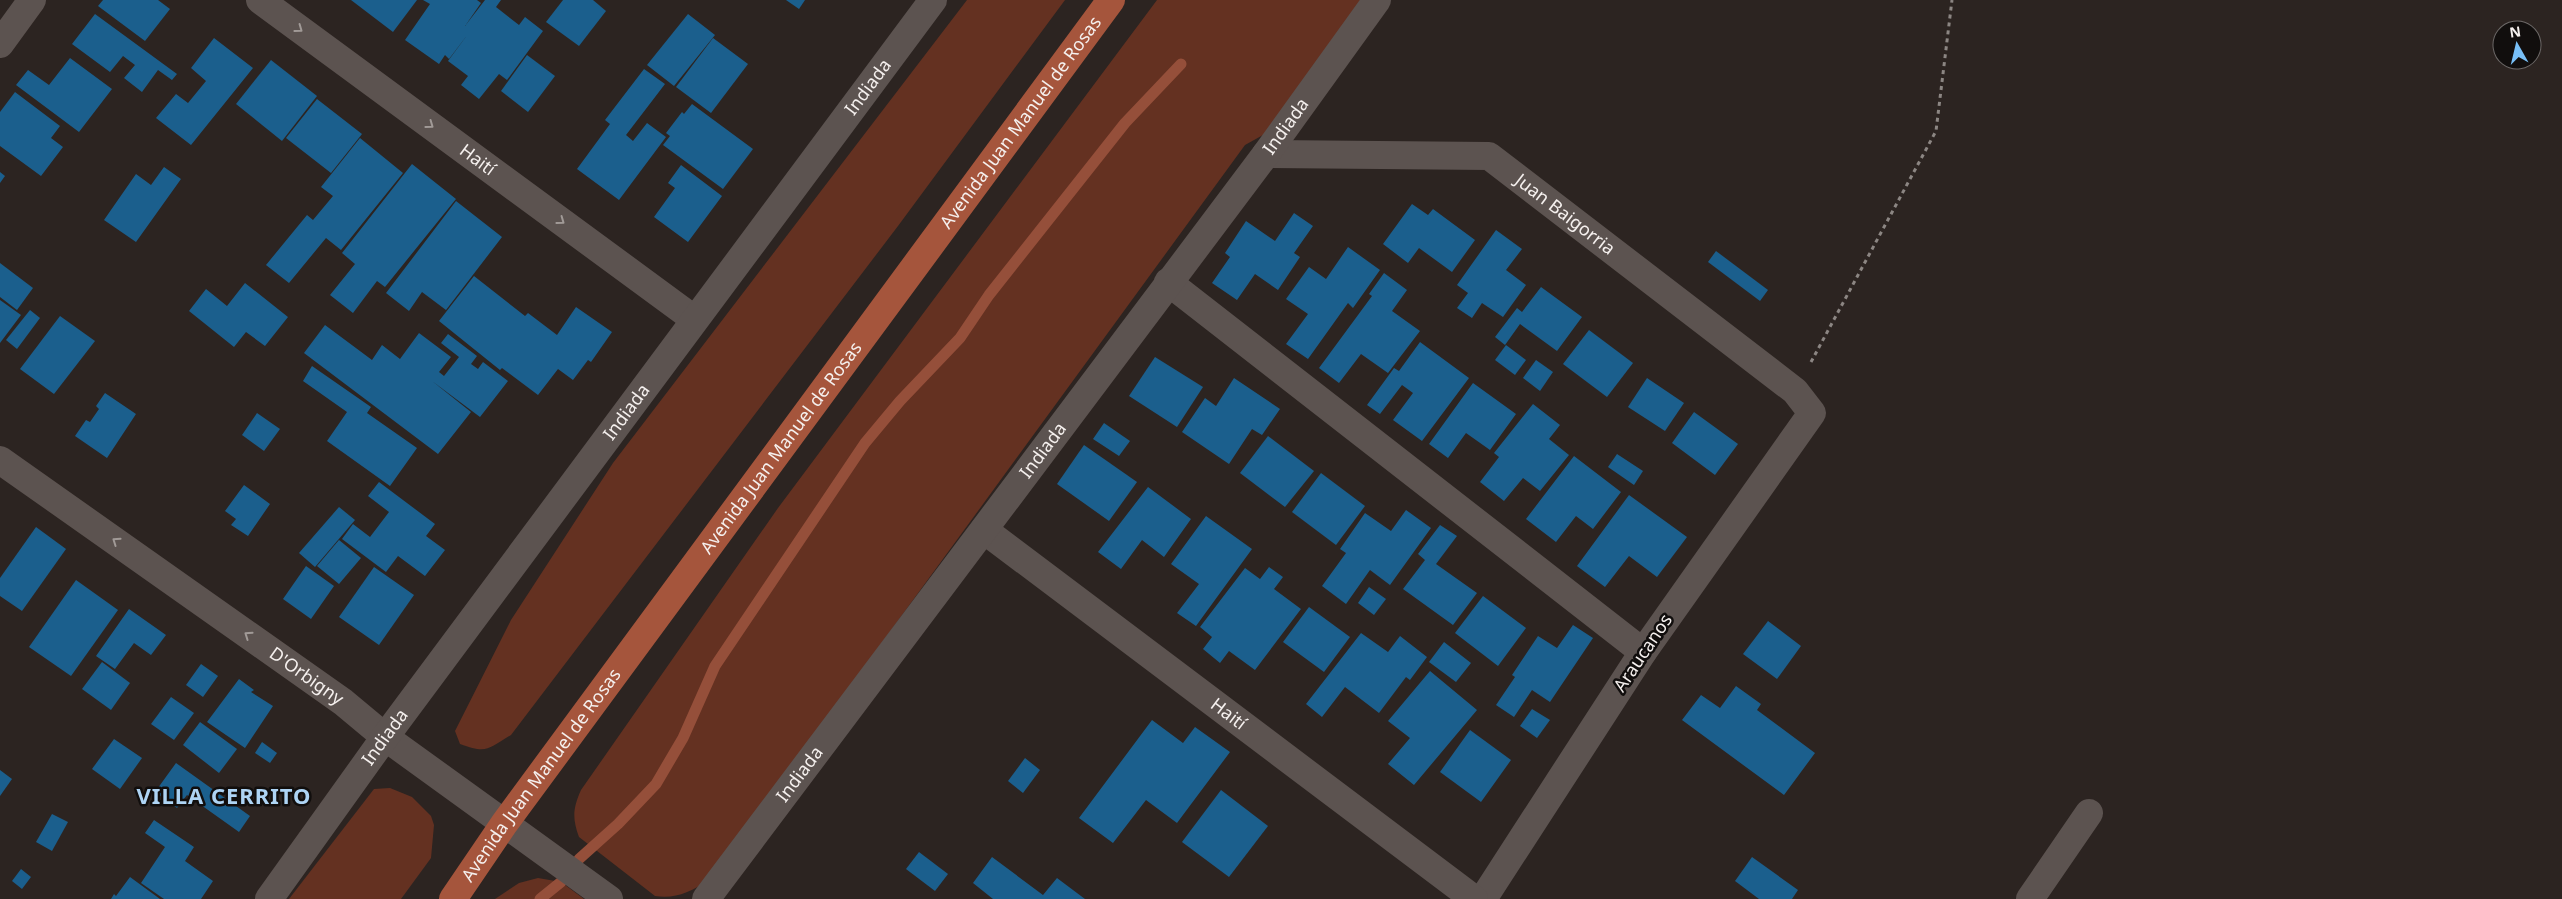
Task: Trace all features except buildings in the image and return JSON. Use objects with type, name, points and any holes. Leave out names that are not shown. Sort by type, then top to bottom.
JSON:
[{"type":"main road","name":"Avenida Juan Manuel de Rosas","points":[[453,899],[504,824],[1111,0]]},
{"type":"street","points":[[0,44],[32,0]]},
{"type":"street","name":"Haití","points":[[260,0],[694,320]]},
{"type":"street","name":"Indiada","points":[[269,899],[385,738],[933,0]]},
{"type":"street","name":"Indiada","points":[[706,899],[1266,154],[1377,0]]},
{"type":"street","name":"Juan Baigorria","points":[[1266,154],[1489,156],[1795,391],[1812,413]]},
{"type":"street","points":[[1168,282],[1643,652]]},
{"type":"street","name":"Araucanos","points":[[1483,899],[1643,652],[1812,413]]},
{"type":"street","name":"D'Orbigny","points":[[0,460],[343,702],[385,738],[609,899]]},
{"type":"street","name":"Haití","points":[[984,530],[1474,899]]},
{"type":"street","points":[[2030,899],[2089,813]]},
{"type":"path","points":[[1795,391],[1936,131],[1952,0]]},
{"type":"shaded area","points":[[967,0],[1065,0],[898,226],[511,735],[487,749],[476,749],[460,744],[455,731],[511,620],[613,463]]},
{"type":"shaded area","points":[[1157,0],[1361,0],[1272,130],[1245,145],[708,881],[683,894],[663,897],[655,896],[579,837],[574,813],[581,790],[778,508]]},
{"type":"shaded area","points":[[390,788],[412,797],[431,816],[434,825],[431,858],[401,899],[289,899],[374,789]]},
{"type":"shaded area","points":[[538,878],[561,882],[584,899],[495,899],[519,883]]},
{"type":"waterway","points":[[579,859],[618,824],[656,784],[683,738],[715,666],[865,443],[900,401],[960,338],[989,295],[1125,123],[1181,64]]},
{"type":"waterway","points":[[540,899],[561,882]]},
{"type":"district","name":"VILLA CERRITO","points":[[224,796]]}]
